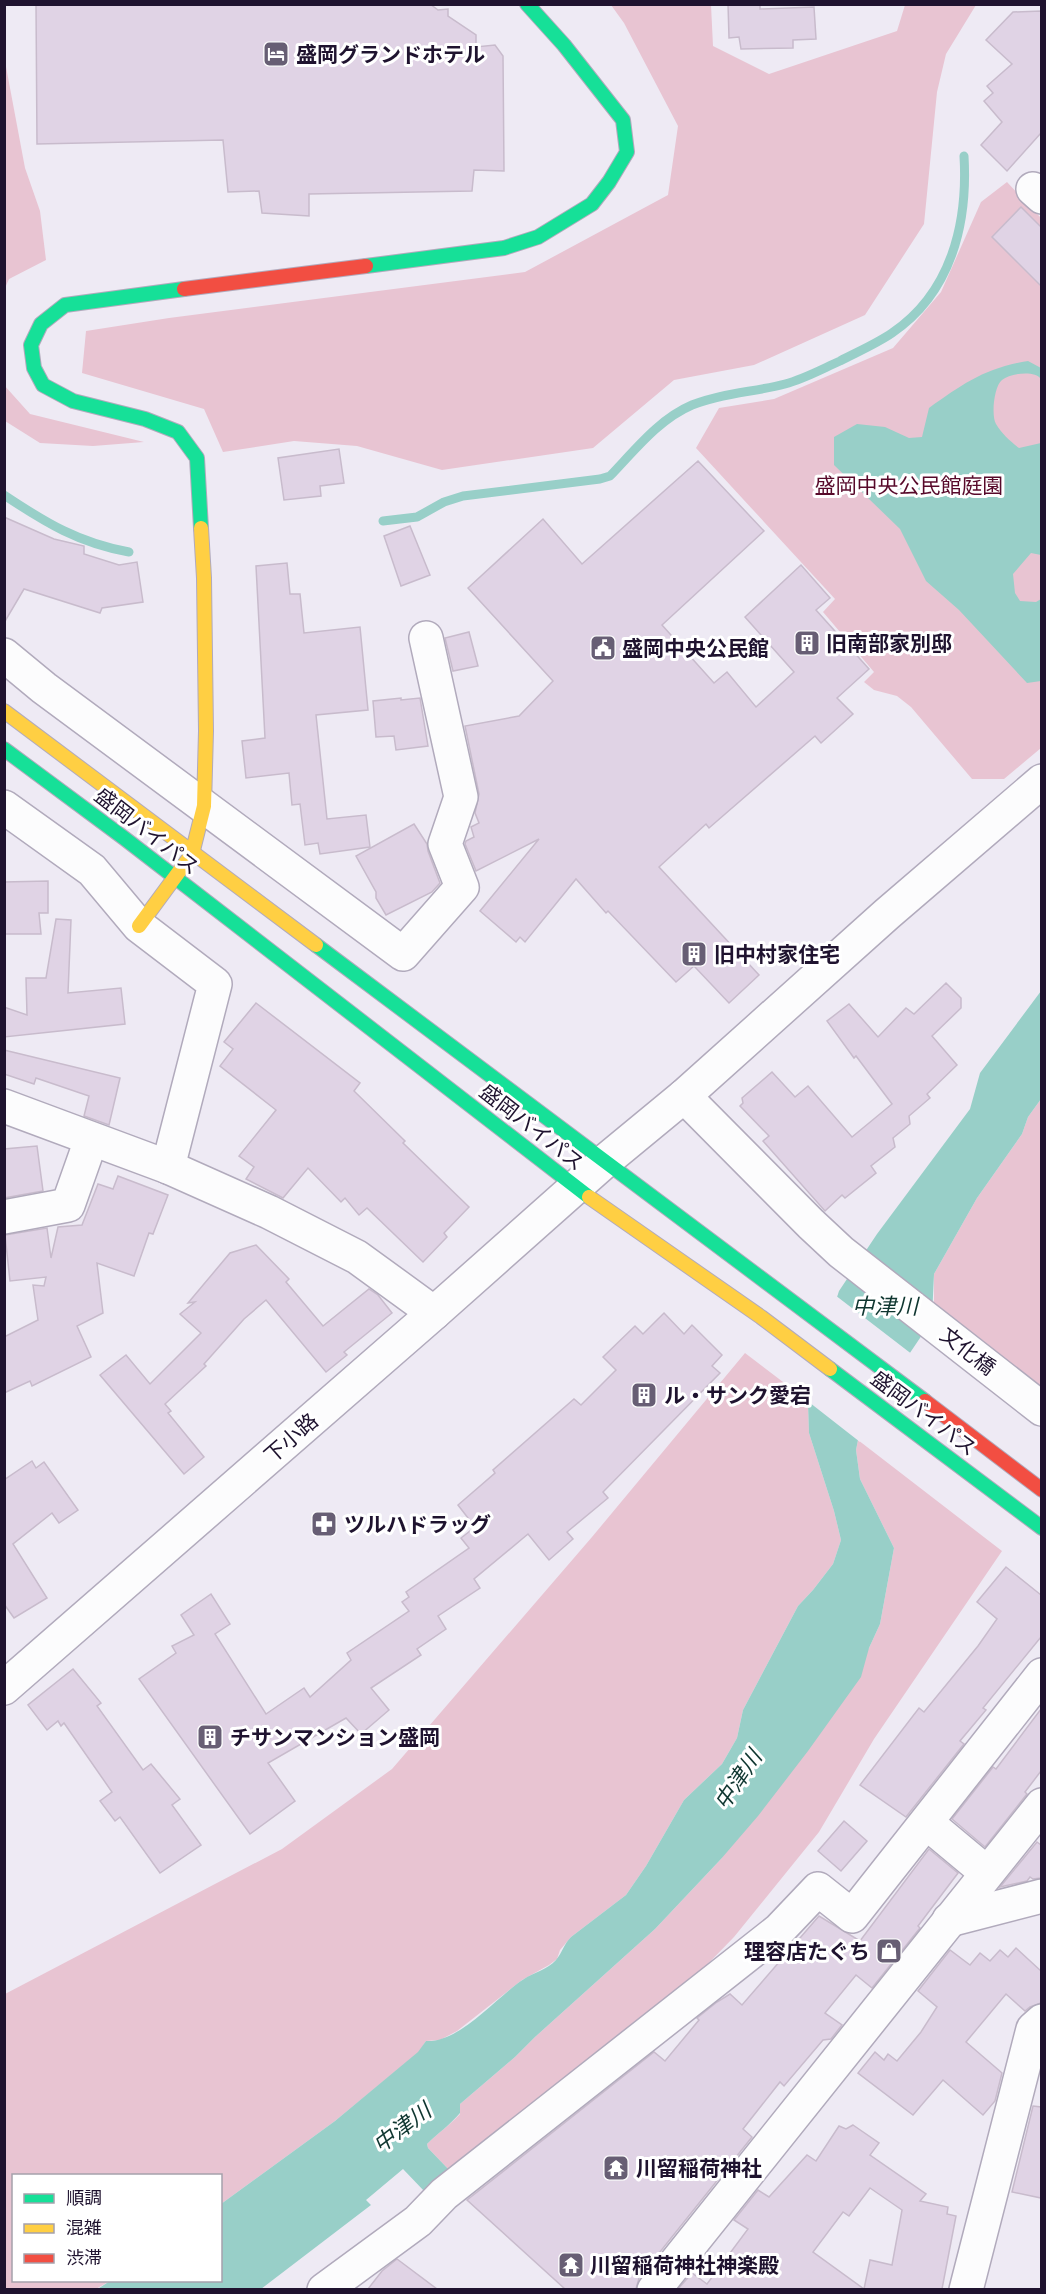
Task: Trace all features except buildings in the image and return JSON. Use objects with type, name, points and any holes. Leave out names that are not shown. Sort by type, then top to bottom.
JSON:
[{"type":"main road","points":[[140,926],[192,854],[204,806],[206,731],[204,578],[197,458],[178,432],[145,418],[73,401],[43,386],[34,368],[31,345],[41,324],[65,306],[195,286],[504,248],[538,237],[592,204],[627,153],[623,120],[564,45],[527,4]]},
{"type":"main road","name":"盛岡バイパス","points":[[4,711],[604,1162],[781,1291],[1041,1490]]},
{"type":"main road","name":"盛岡バイパス","points":[[4,749],[131,844],[576,1188],[760,1317],[1041,1528]]},
{"type":"street","points":[[4,655],[44,688],[403,954],[462,887],[445,844],[461,797],[426,638]]},
{"type":"street","name":"下小路","points":[[4,1688],[604,1162],[684,1095],[886,914],[1041,781]]},
{"type":"street","points":[[4,807],[92,870],[140,926],[215,984],[168,1167]]},
{"type":"street","name":"文化橋","points":[[684,1095],[841,1252],[1041,1409]]},
{"type":"street","points":[[4,1106],[168,1167],[269,1212],[357,1257],[434,1313]]},
{"type":"street","points":[[4,1217],[68,1205],[91,1140]]},
{"type":"street","points":[[324,2289],[418,2221],[444,2194],[779,1930],[818,1889],[852,1916],[1041,1675]]},
{"type":"street","points":[[654,2289],[1041,1805]]},
{"type":"street","points":[[927,1823],[987,1873]]},
{"type":"street","points":[[949,1920],[1041,1896]]},
{"type":"street","points":[[966,2289],[1033,2029],[1041,2021]]},
{"type":"green space","points":[[611,5],[711,5],[713,46],[769,74],[897,31],[905,5],[976,5],[946,54],[937,92],[924,224],[865,315],[754,365],[674,380],[593,448],[442,470],[357,446],[294,441],[223,452],[204,409],[82,373],[86,331],[169,318],[525,272],[668,195],[678,126],[624,23]]},
{"type":"green space","points":[[4,56],[25,168],[40,211],[46,260],[9,279],[5,288]]},
{"type":"green space","name":"盛岡中央公民館庭園","points":[[1007,182],[1041,218],[1041,748],[1004,779],[972,779],[911,707],[897,696],[874,690],[864,682],[874,672],[823,612],[835,599],[696,448],[719,408],[774,399],[893,348],[941,292],[981,202]]},
{"type":"green space","points":[[4,385],[30,414],[144,442],[93,446],[40,443],[5,421]]},
{"type":"green space","points":[[1041,1099],[1041,1395],[934,1308],[934,1274],[977,1198],[1022,1134],[1028,1117]]},
{"type":"green space","points":[[745,1353],[808,1401],[809,1433],[841,1540],[833,1564],[798,1606],[743,1710],[737,1738],[722,1764],[684,1800],[646,1866],[626,1895],[571,1937],[560,1950],[557,1959],[522,1980],[457,2031],[440,2040],[426,2041],[419,2052],[335,2121],[222,2203],[222,2174],[12,2174],[12,2282],[108,2282],[96,2289],[5,2290],[5,1994],[282,1849],[392,1769],[592,1537]]},
{"type":"green space","points":[[858,1440],[1002,1551],[874,1739],[819,1832],[734,1937],[697,1975],[451,2172],[428,2148],[427,2144],[460,2114],[460,2104],[655,1929],[721,1859],[869,1648],[880,1624],[894,1548],[860,1479],[856,1450]]},
{"type":"water","points":[[1028,361],[1041,368],[1041,379],[1034,374],[1023,373],[1002,380],[995,394],[994,408],[996,424],[1019,448],[1041,443],[1041,555],[1031,553],[1013,574],[1015,593],[1020,601],[1036,602],[1041,599],[1041,681],[1027,683],[959,610],[926,581],[900,529],[834,465],[834,437],[857,424],[885,427],[909,438],[922,437],[929,408],[975,378],[999,368]]},
{"type":"water","name":"中津川","points":[[1041,991],[1041,1099],[1028,1117],[1022,1134],[977,1198],[934,1274],[932,1317],[866,1418],[858,1440],[856,1450],[860,1479],[894,1548],[880,1624],[869,1648],[861,1677],[808,1751],[758,1816],[655,1929],[460,2104],[460,2113],[427,2144],[428,2148],[451,2172],[425,2192],[403,2169],[366,2200],[371,2205],[261,2289],[96,2290],[108,2282],[222,2282],[222,2203],[335,2121],[418,2052],[426,2041],[439,2040],[452,2035],[477,2018],[524,1979],[553,1963],[571,1937],[626,1895],[646,1866],[684,1800],[722,1764],[737,1738],[743,1710],[798,1606],[833,1564],[841,1540],[809,1433],[808,1404],[822,1343],[839,1291],[877,1234],[970,1109],[980,1073]]},
{"type":"pier","points":[[835,1295],[913,1355],[868,1419],[860,1442],[805,1399],[819,1342]]},
{"type":"waterway","points":[[383,521],[417,517],[444,502],[463,496],[610,476],[648,436],[680,411],[715,398],[774,387],[799,379],[886,337],[912,317],[929,298],[952,255],[963,207],[964,156]]},
{"type":"waterway","points":[[4,495],[64,531],[94,543],[129,552]]},
{"type":"traffic: fast","points":[[366,266],[504,248],[538,237],[592,204],[609,182],[627,152],[623,120],[564,45],[527,4]]},
{"type":"traffic: fast","points":[[184,289],[65,305],[41,324],[31,345],[34,368],[43,385],[73,401],[145,419],[178,432],[197,458],[201,528]]},
{"type":"traffic: fast","points":[[4,749],[124,838],[589,1197]]},
{"type":"traffic: fast","points":[[316,945],[925,1401]]},
{"type":"traffic: fast","points":[[830,1369],[1042,1528]]},
{"type":"traffic: slow","points":[[139,926],[192,854],[204,806],[206,731],[201,528]]},
{"type":"traffic: slow","points":[[4,711],[316,945]]},
{"type":"traffic: slow","points":[[589,1197],[761,1317],[830,1369]]},
{"type":"traffic: jam","points":[[184,289],[366,266]]},
{"type":"traffic: jam","points":[[925,1401],[1042,1490]]},
{"type":"place","name":"盛岡グランドホテル","points":[[276,54]]},
{"type":"place","name":"旧南部家別邸","points":[[807,643]]},
{"type":"place","name":"盛岡中央公民館","points":[[603,648]]},
{"type":"place","name":"旧中村家住宅","points":[[694,954]]},
{"type":"place","name":"ル・サンク愛宕","points":[[644,1395]]},
{"type":"place","name":"ツルハドラッグ","points":[[324,1524]]},
{"type":"place","name":"チサンマンション盛岡","points":[[210,1737]]},
{"type":"place","name":"理容店たぐち","points":[[889,1951]]},
{"type":"place","name":"川留稲荷神社","points":[[616,2168]]},
{"type":"place","name":"川留稲荷神社神楽殿","points":[[571,2265]]}]
